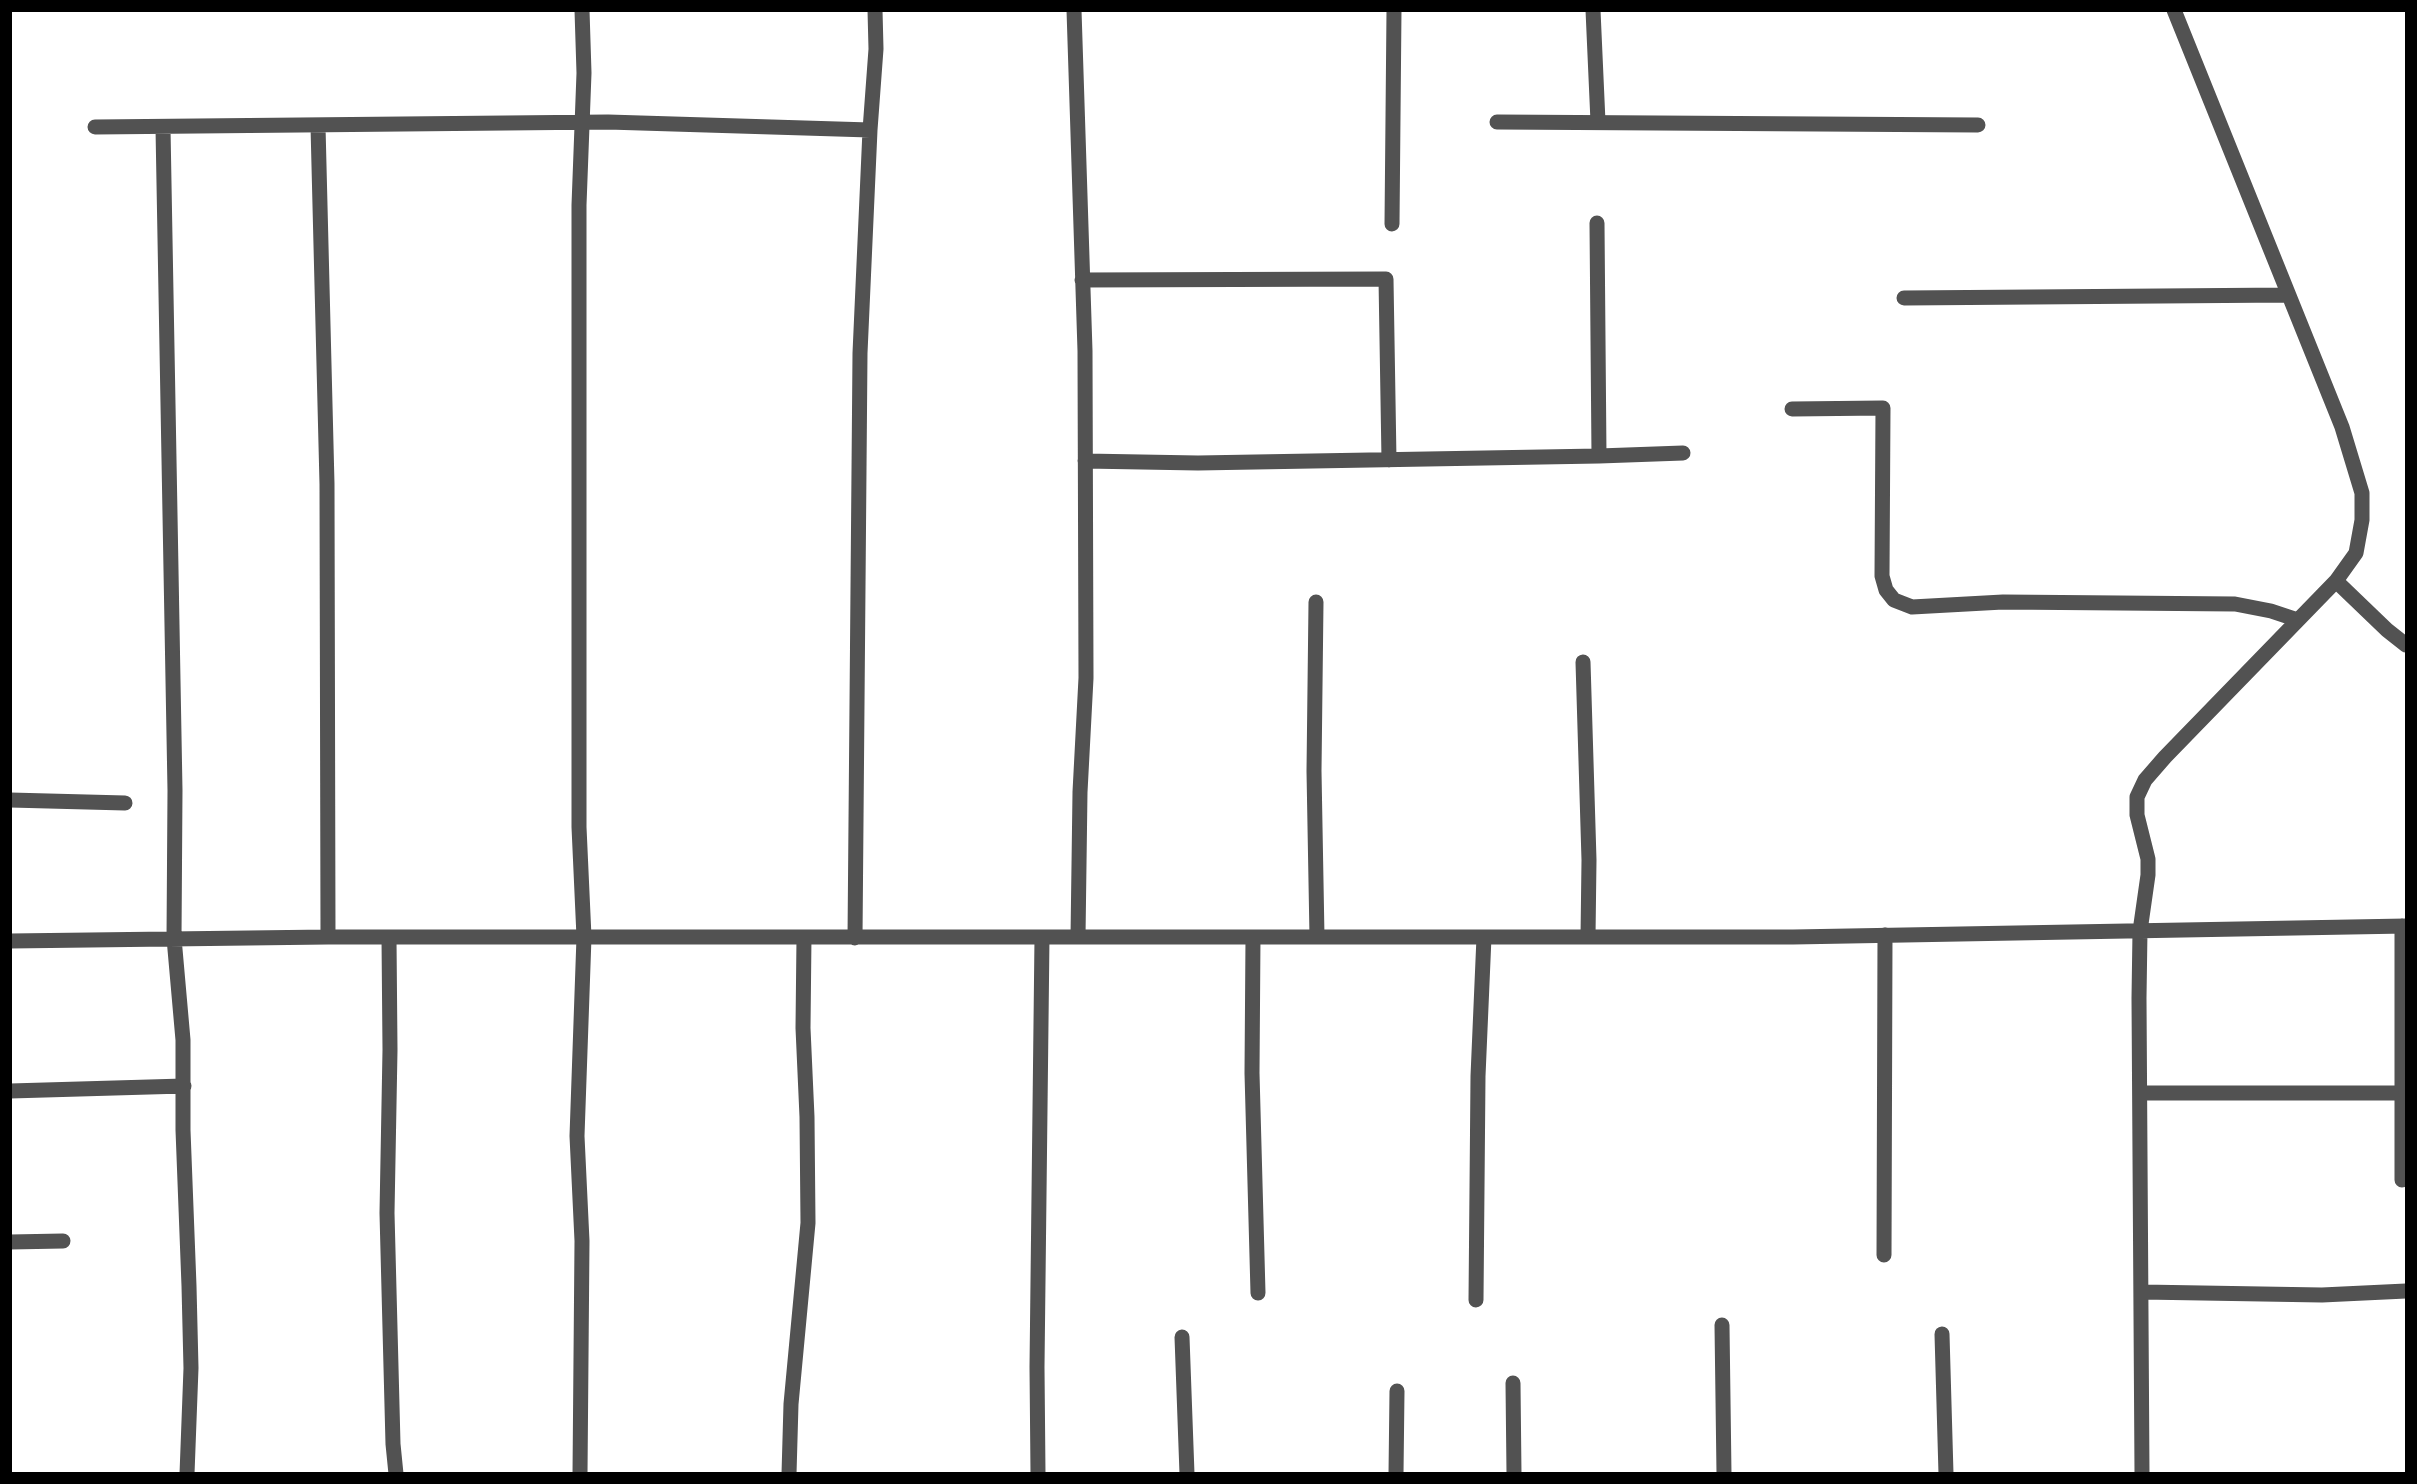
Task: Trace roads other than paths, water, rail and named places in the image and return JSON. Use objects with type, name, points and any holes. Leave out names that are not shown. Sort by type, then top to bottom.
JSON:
[{"type":"street","points":[[580,1473],[582,1241],[578,1136],[584,937],[579,827],[579,205],[584,73],[582,10]]},
{"type":"street","points":[[855,938],[860,353],[876,49],[875,10]]},
{"type":"street","points":[[1074,10],[1085,351],[1086,678],[1080,792],[1078,937]]},
{"type":"street","points":[[1392,224],[1394,10]]},
{"type":"street","points":[[1593,10],[1598,122]]},
{"type":"street","points":[[2142,1473],[2140,931],[2148,876],[2148,859],[2137,815],[2137,797],[2145,780],[2336,581],[2356,553],[2362,520],[2362,493],[2342,427],[2174,10]]},
{"type":"street","points":[[1497,122],[1978,124]]},
{"type":"street","points":[[95,127],[581,123],[870,130]]},
{"type":"street","points":[[318,126],[327,506],[328,937]]},
{"type":"street","points":[[163,128],[175,790],[174,938],[183,1040],[191,1368],[187,1473]]},
{"type":"street","points":[[1597,223],[1599,456]]},
{"type":"street","points":[[1082,280],[1386,279],[1389,460]]},
{"type":"street","points":[[1904,298],[2288,295]]},
{"type":"street","points":[[1792,409],[1883,408],[1882,576],[1886,590],[1894,600],[1912,607],[2003,602],[2235,604],[2271,611],[2298,620]]},
{"type":"street","points":[[1085,461],[1198,463],[1683,453]]},
{"type":"street","points":[[2336,581],[2406,645]]},
{"type":"street","points":[[1316,602],[1314,771],[1317,937]]},
{"type":"street","points":[[1584,662],[1589,860],[1588,937]]},
{"type":"street","points":[[10,800],[125,803]]},
{"type":"street","points":[[10,941],[328,937],[1588,937],[1885,935],[2404,926],[2402,1180]]},
{"type":"street","points":[[1884,1255],[1885,935]]},
{"type":"street","points":[[789,1473],[791,1404],[808,1223],[807,1117],[802,1028],[804,937]]},
{"type":"street","points":[[1038,1473],[1042,937]]},
{"type":"street","points":[[1253,937],[1252,1073],[1258,1293]]},
{"type":"street","points":[[1476,1300],[1478,1076],[1484,937]]},
{"type":"street","points":[[389,938],[390,1050],[387,1213],[396,1473]]},
{"type":"street","points":[[10,1091],[184,1086]]},
{"type":"street","points":[[2140,1094],[2402,1093]]},
{"type":"street","points":[[10,1242],[63,1241]]},
{"type":"street","points":[[2142,1292],[2322,1295],[2406,1291]]},
{"type":"street","points":[[1722,1325],[1724,1473]]},
{"type":"street","points":[[1942,1334],[1946,1473]]},
{"type":"street","points":[[1182,1337],[1187,1473]]},
{"type":"street","points":[[1513,1383],[1514,1473]]},
{"type":"street","points":[[1396,1473],[1397,1391]]}]
